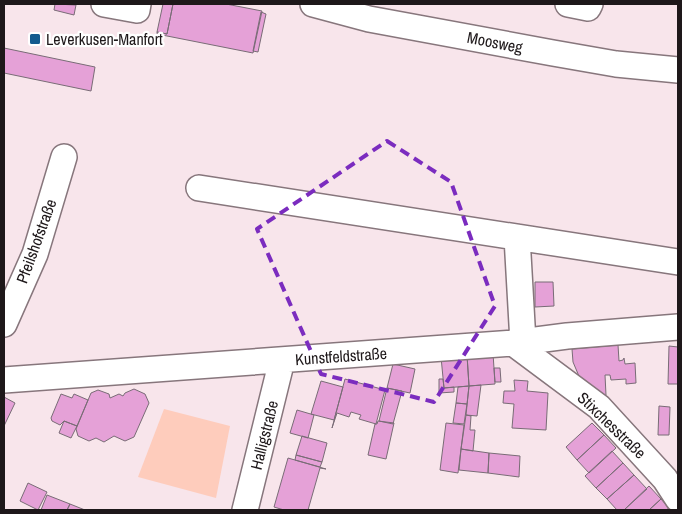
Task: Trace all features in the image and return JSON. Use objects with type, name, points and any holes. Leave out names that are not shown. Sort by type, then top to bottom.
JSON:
[{"type":"street","points":[[104,4],[137,10],[138,4]]},
{"type":"street","name":"Moosweg","points":[[313,4],[369,19],[544,51],[616,64],[678,70]]},
{"type":"street","points":[[568,4],[588,8],[590,4]]},
{"type":"street","name":"Pfeilshofstraße","points":[[4,324],[35,254],[64,157]]},
{"type":"street","points":[[199,188],[678,262]]},
{"type":"street","points":[[517,237],[518,342]]},
{"type":"street","name":"Kunstfeldstraße","points":[[4,380],[518,342],[678,327]]},
{"type":"street","name":"Stixchesstraße","points":[[518,342],[598,408],[665,479],[678,499]]},
{"type":"street","name":"Halligstraße","points":[[245,510],[282,360]]},
{"type":"highlighted area","points":[[387,141],[451,182],[495,306],[434,402],[321,374],[257,229]]},
{"type":"shaded area","points":[[164,409],[230,426],[216,498],[138,477]]},
{"type":"building","points":[[55,4],[76,5],[74,15],[54,10]]},
{"type":"building","points":[[163,4],[173,4],[167,34],[157,32]]},
{"type":"building","points":[[173,4],[226,4],[262,11],[253,53],[157,34],[157,32],[167,34]]},
{"type":"building","points":[[261,12],[266,14],[258,52],[253,51]]},
{"type":"building","points":[[4,48],[95,67],[91,91],[4,73]]},
{"type":"building","points":[[535,282],[553,282],[554,306],[535,307]]},
{"type":"building","points":[[618,345],[619,361],[624,358],[625,364],[635,363],[636,383],[626,384],[626,379],[611,380],[610,375],[605,375],[606,395],[602,399],[581,381],[573,362],[572,349]]},
{"type":"building","points":[[669,346],[678,347],[678,384],[668,384]]},
{"type":"building","points":[[493,353],[495,384],[469,386],[467,355]]},
{"type":"building","points":[[467,355],[469,386],[444,388],[441,357]]},
{"type":"building","points":[[393,364],[415,369],[410,393],[387,388]]},
{"type":"building","points":[[494,368],[500,368],[501,382],[495,382]]},
{"type":"building","points":[[345,379],[385,390],[376,424],[359,419],[361,415],[351,412],[349,417],[337,413],[332,428]]},
{"type":"building","points":[[439,379],[443,379],[444,388],[454,387],[454,392],[439,393]]},
{"type":"building","points":[[514,380],[528,381],[527,391],[548,393],[546,430],[512,428],[514,404],[503,403],[504,391],[515,391]]},
{"type":"building","points":[[321,381],[343,387],[334,420],[311,414]]},
{"type":"building","points":[[481,385],[477,416],[466,415],[469,386]]},
{"type":"building","points":[[469,386],[467,404],[456,403],[458,387]]},
{"type":"building","points":[[387,388],[402,391],[393,424],[379,421]]},
{"type":"building","points":[[134,389],[145,394],[149,403],[134,437],[125,441],[114,436],[104,442],[96,438],[89,441],[78,436],[76,429],[91,393],[98,390],[109,394],[110,398],[119,394],[123,396]]},
{"type":"building","points":[[61,394],[72,398],[74,394],[88,400],[77,426],[64,421],[60,425],[52,421],[51,418]]},
{"type":"building","points":[[4,397],[15,403],[4,426]]},
{"type":"building","points":[[456,403],[467,404],[464,424],[453,423]]},
{"type":"building","points":[[659,406],[670,407],[669,435],[658,435]]},
{"type":"building","points":[[297,410],[314,415],[308,438],[290,433]]},
{"type":"building","points":[[466,415],[471,416],[470,430],[475,430],[473,451],[461,449]]},
{"type":"building","points":[[64,421],[77,426],[71,438],[59,433]]},
{"type":"building","points":[[378,421],[394,423],[386,459],[368,455],[375,424]]},
{"type":"building","points":[[446,423],[464,425],[458,473],[440,470]]},
{"type":"building","points":[[592,423],[604,435],[577,460],[566,447]]},
{"type":"building","points":[[604,435],[616,448],[589,473],[577,460]]},
{"type":"building","points":[[302,436],[327,443],[322,462],[296,455]]},
{"type":"building","points":[[461,449],[489,453],[488,473],[459,470]]},
{"type":"building","points":[[612,451],[623,463],[596,488],[585,476]]},
{"type":"building","points":[[489,453],[520,456],[519,477],[488,473]]},
{"type":"building","points":[[296,455],[322,462],[320,467],[295,460]]},
{"type":"building","points":[[288,458],[326,469],[320,468],[308,510],[284,510],[274,507]]},
{"type":"building","points":[[623,463],[634,475],[607,499],[596,488]]},
{"type":"building","points":[[634,475],[647,489],[624,510],[617,510],[607,499]]},
{"type":"building","points":[[28,483],[47,492],[38,510],[20,501]]},
{"type":"building","points":[[649,486],[661,499],[649,510],[624,510]]},
{"type":"building","points":[[47,495],[70,504],[67,510],[41,510]]},
{"type":"building","points":[[661,499],[668,507],[668,510],[649,510]]},
{"type":"building","points":[[70,504],[85,510],[67,510]]},
{"type":"place","name":"Leverkusen-Manfort","points":[[35,39]]}]
